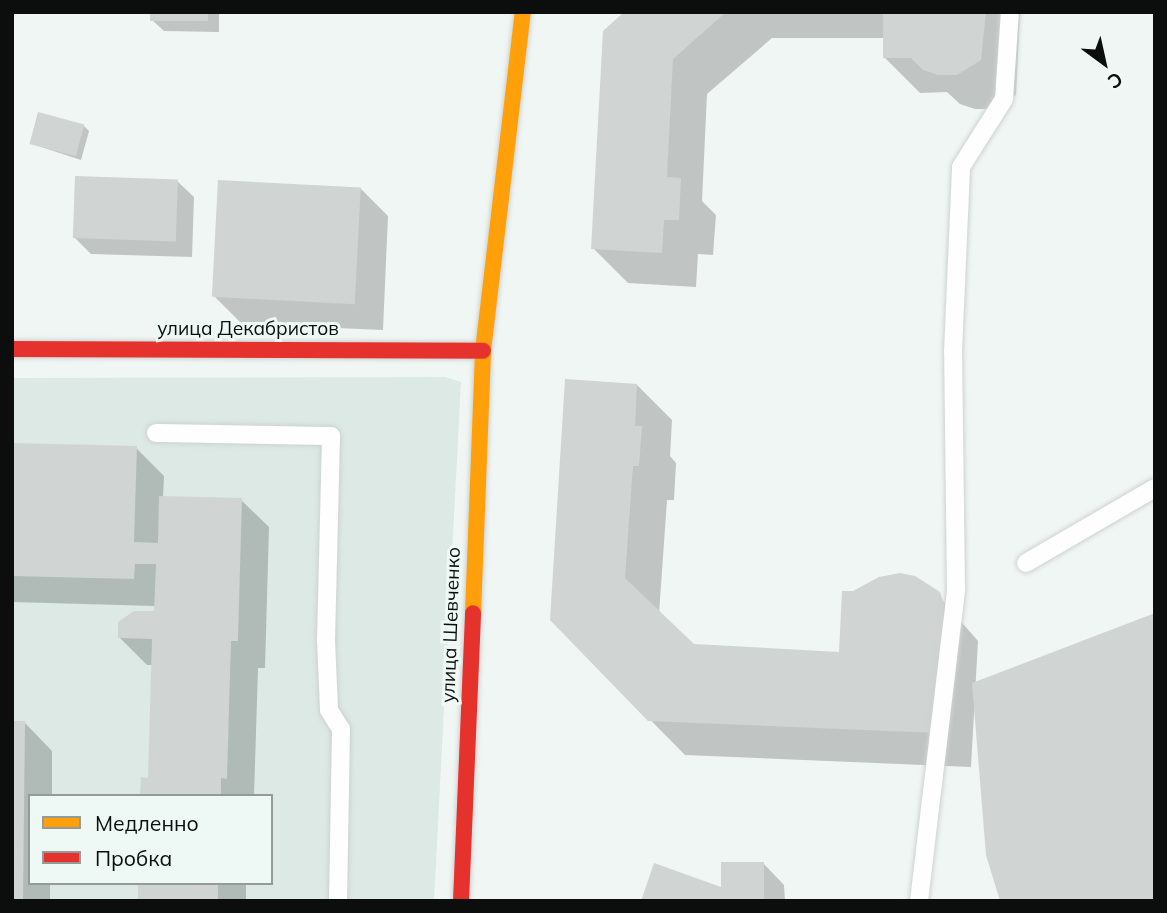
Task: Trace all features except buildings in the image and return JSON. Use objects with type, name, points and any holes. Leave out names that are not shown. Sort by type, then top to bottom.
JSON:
[{"type":"street","name":"улица Шевченко","points":[[461,901],[484,351],[523,12]]},
{"type":"street","name":"улица Декабристов","points":[[12,349],[484,351]]},
{"type":"lane","points":[[919,901],[956,590],[953,352],[961,167],[1004,99],[1010,12]]},
{"type":"lane","points":[[156,433],[331,436],[326,640],[329,709],[341,729],[338,901]]},
{"type":"lane","points":[[1026,564],[1155,488]]},
{"type":"shaded area","points":[[445,377],[461,382],[434,901],[12,901],[12,378]]},
{"type":"traffic: slow","points":[[473,613],[483,351],[523,12]]},
{"type":"traffic: jam","points":[[12,349],[483,351]]},
{"type":"traffic: jam","points":[[461,901],[473,613]]}]
